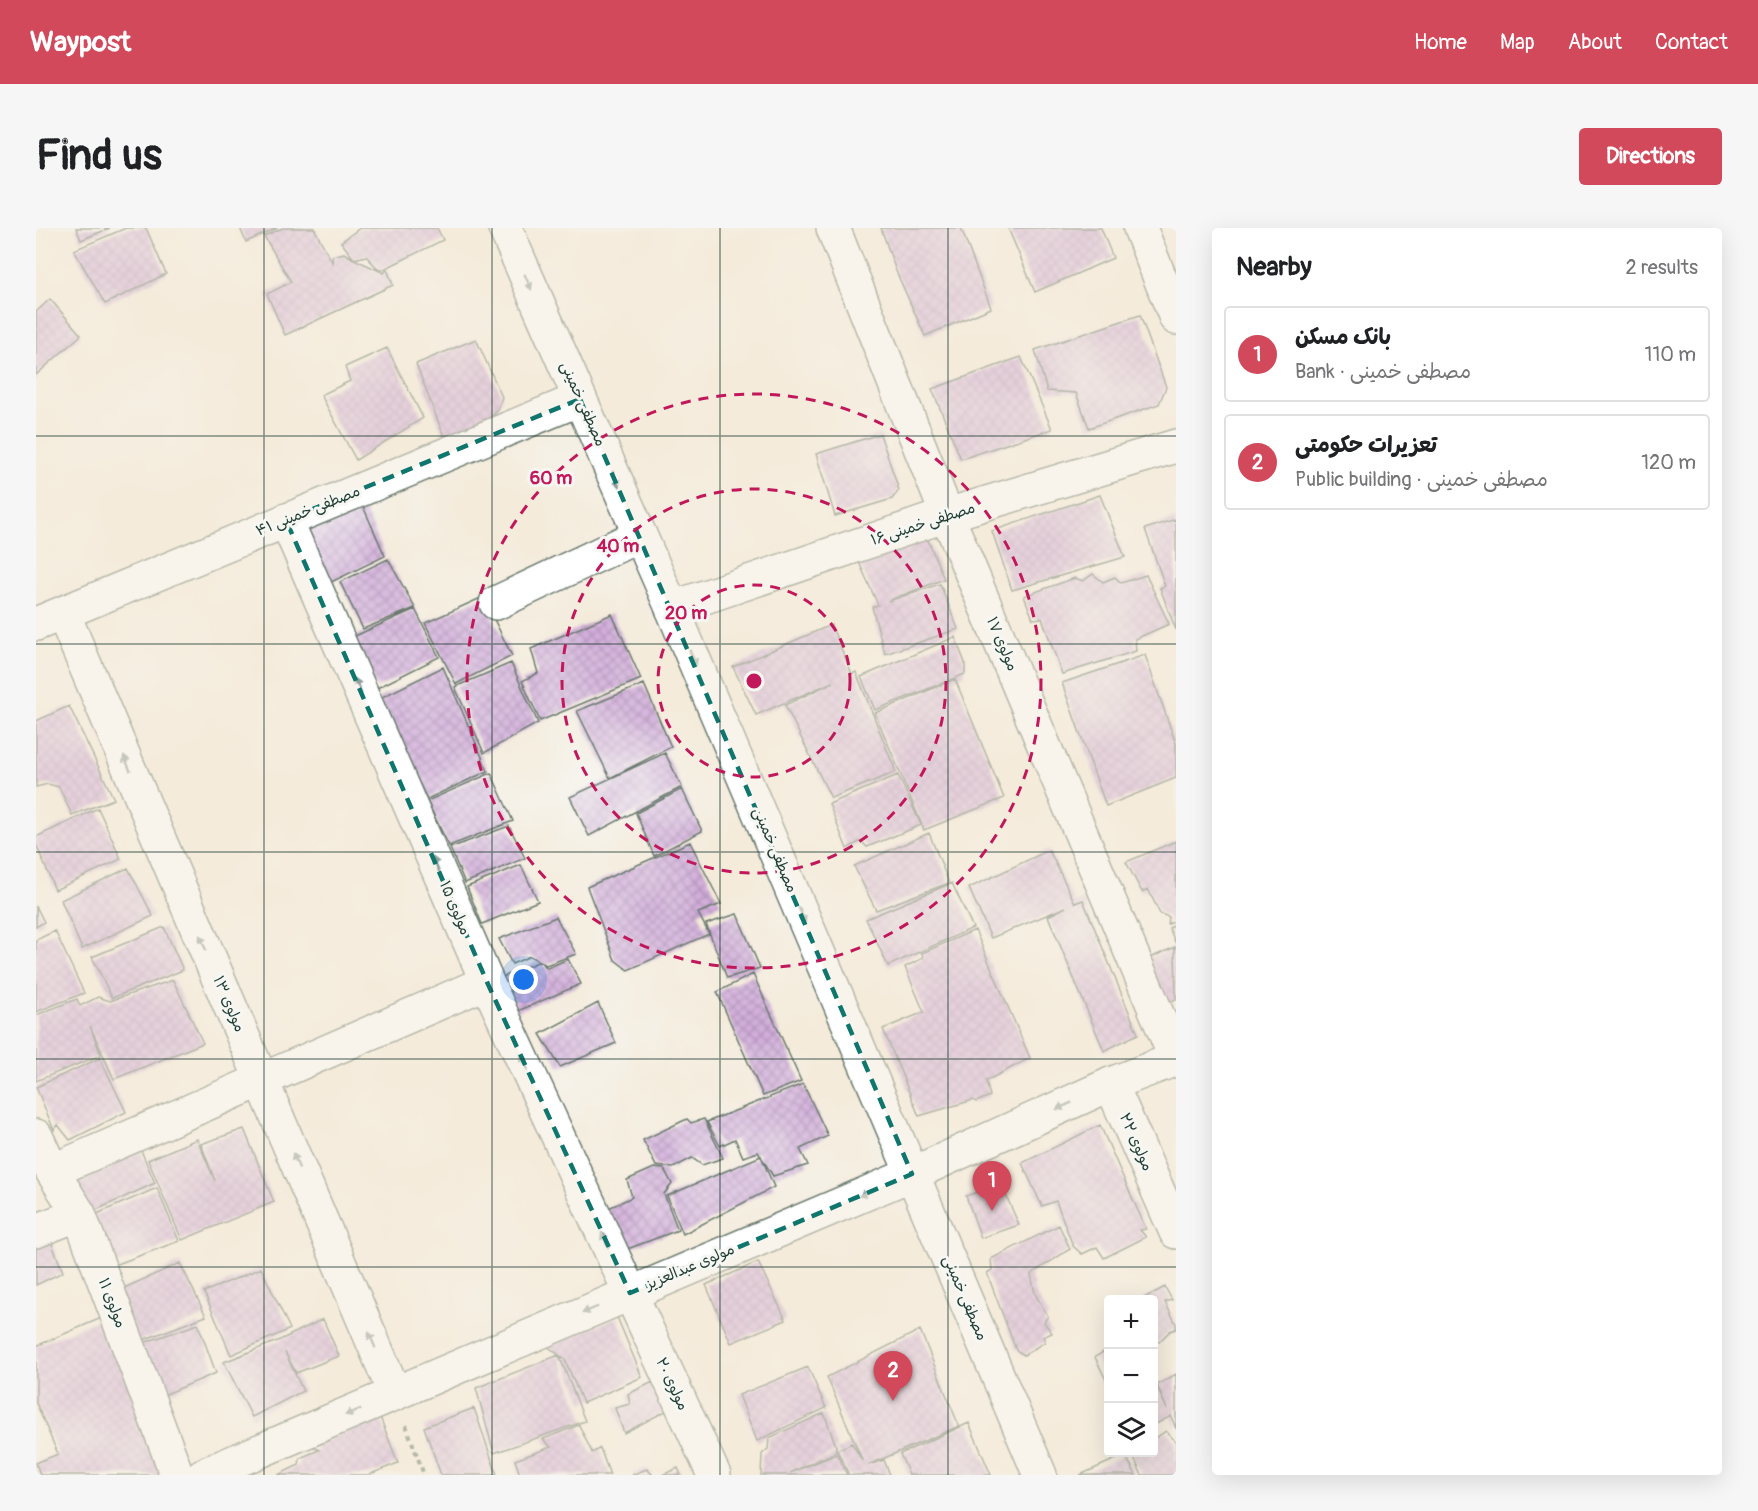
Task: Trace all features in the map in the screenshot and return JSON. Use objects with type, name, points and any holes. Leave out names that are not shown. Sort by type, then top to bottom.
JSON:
[{"type":"street","name":"مصطفی خمینی","points":[[505,228],[672,608],[1040,1475]]},
{"type":"street","name":"مولوی ۱۷","points":[[833,228],[947,515],[1176,1059]]},
{"type":"street","points":[[1140,228],[1176,318]]},
{"type":"street","name":"مصطفی خمینی ۴۱","points":[[50,618],[580,399]]},
{"type":"street","name":"مصطفی خمینی ۱۶","points":[[672,608],[947,515],[1176,446]]},
{"type":"street","name":"مولوی ۱۵","points":[[286,520],[487,982],[630,1293]]},
{"type":"street","points":[[496,603],[640,534]]},
{"type":"street","name":"مولوی ۱۳","points":[[50,618],[262,1080],[395,1394]]},
{"type":"street","points":[[52,1171],[487,982]]},
{"type":"street","name":"مولوی عبدالعزیز","points":[[204,1475],[912,1174],[1111,1084],[1176,1059]]},
{"type":"street","name":"مولوی ۲۲","points":[[1111,1084],[1176,1232]]},
{"type":"street","name":"مولوی ۱۱","points":[[36,1136],[52,1171],[79,1214],[177,1475]]},
{"type":"street","points":[[36,1231],[79,1214]]},
{"type":"street","name":"مولوی ۲۰","points":[[630,1293],[714,1475]]},
{"type":"path","points":[[395,1394],[424,1475]]},
{"type":"highlighted area","points":[[580,399],[912,1174],[630,1293],[487,982],[286,520]]},
{"type":"building","points":[[76,228],[110,228],[81,240]]},
{"type":"building","points":[[126,228],[146,228],[166,274],[105,304],[74,250]]},
{"type":"building","points":[[240,228],[277,228],[246,242]]},
{"type":"building","points":[[283,228],[314,228],[333,264],[332,256],[344,253],[384,273],[387,269],[393,285],[285,335],[267,294],[291,282],[264,236]]},
{"type":"building","points":[[360,228],[437,228],[443,240],[380,271],[366,256],[354,259],[341,242]]},
{"type":"building","points":[[881,228],[961,228],[991,308],[925,336],[896,271]]},
{"type":"building","points":[[1008,228],[1101,228],[1113,258],[1035,292]]},
{"type":"building","points":[[50,299],[81,335],[36,375],[36,312]]},
{"type":"building","points":[[1140,315],[1166,387],[1159,404],[1089,428],[1076,393],[1047,391],[1035,350]]},
{"type":"building","points":[[476,339],[502,397],[498,410],[491,417],[445,439],[416,364]]},
{"type":"building","points":[[387,348],[423,418],[356,460],[321,395],[350,381],[345,367]]},
{"type":"building","points":[[1021,357],[1052,429],[961,459],[932,389]]},
{"type":"building","points":[[880,434],[899,490],[892,499],[835,516],[816,454]]},
{"type":"building","points":[[1100,495],[1125,557],[1012,590],[992,531]]},
{"type":"building","points":[[362,504],[385,556],[323,586],[299,533]]},
{"type":"building","points":[[1176,519],[1176,630],[1160,588],[1165,586],[1145,529]]},
{"type":"building","points":[[923,528],[944,579],[888,601],[940,584],[958,629],[885,654],[872,607],[878,605],[854,551]]},
{"type":"building","points":[[388,559],[415,608],[363,629],[340,582]]},
{"type":"building","points":[[1093,574],[1103,582],[1115,577],[1121,583],[1146,575],[1169,624],[1135,639],[1136,651],[1062,674],[1042,618],[1033,619],[1024,596],[1075,578],[1083,581]]},
{"type":"building","points":[[483,597],[512,656],[456,684],[425,623]]},
{"type":"building","points":[[415,609],[439,657],[377,688],[355,636]]},
{"type":"building","points":[[612,614],[641,679],[540,721],[522,681],[538,673],[531,649]]},
{"type":"building","points":[[831,625],[852,674],[856,672],[896,772],[831,798],[785,705],[833,682],[756,715],[733,667]]},
{"type":"building","points":[[955,637],[965,663],[965,674],[875,710],[861,677]]},
{"type":"building","points":[[1145,655],[1176,744],[1176,778],[1106,806],[1062,683]]},
{"type":"building","points":[[511,663],[538,723],[484,753],[455,687]]},
{"type":"building","points":[[443,667],[488,771],[427,799],[378,699]]},
{"type":"building","points":[[955,679],[1004,798],[924,830],[875,713]]},
{"type":"building","points":[[644,684],[671,747],[610,778],[577,711]]},
{"type":"building","points":[[69,706],[114,799],[72,815],[59,787],[48,784],[36,787],[36,721]]},
{"type":"building","points":[[665,753],[682,787],[589,836],[570,797]]},
{"type":"building","points":[[491,773],[513,821],[449,846],[427,801]]},
{"type":"building","points":[[898,775],[921,825],[867,847],[861,841],[847,849],[829,804]]},
{"type":"building","points":[[682,789],[702,831],[654,856],[636,813]]},
{"type":"building","points":[[98,808],[121,859],[55,890],[36,844],[36,837]]},
{"type":"building","points":[[509,826],[525,858],[465,883],[450,848]]},
{"type":"building","points":[[929,833],[949,883],[876,910],[854,866]]},
{"type":"building","points":[[1176,841],[1176,921],[1168,924],[1169,917],[1160,914],[1148,889],[1142,892],[1126,862]]},
{"type":"building","points":[[690,842],[721,904],[698,913],[709,934],[628,970],[615,960],[587,887]]},
{"type":"building","points":[[1049,850],[1075,903],[1083,900],[1138,1034],[1104,1051],[1048,916],[1066,907],[991,938],[969,888]]},
{"type":"building","points":[[521,865],[538,901],[482,924],[467,887]]},
{"type":"building","points":[[128,868],[153,916],[82,949],[61,900]]},
{"type":"building","points":[[952,883],[973,928],[888,966],[866,919]]},
{"type":"building","points":[[36,906],[44,922],[36,927]]},
{"type":"building","points":[[737,914],[760,968],[727,978],[706,924]]},
{"type":"building","points":[[556,917],[576,954],[546,965],[530,956],[512,964],[499,939]]},
{"type":"building","points":[[1176,925],[1176,944],[1169,928]]},
{"type":"building","points":[[164,927],[183,970],[112,998],[92,957]]},
{"type":"building","points":[[975,930],[1030,1058],[986,1081],[990,1096],[976,1102],[973,1100],[919,1116],[883,1029],[924,1012],[905,967],[923,958],[922,953]]},
{"type":"building","points":[[55,931],[84,993],[36,1012],[36,940]]},
{"type":"building","points":[[1175,947],[1176,999],[1158,1008],[1139,963]]},
{"type":"building","points":[[568,959],[581,984],[518,1011],[503,977],[540,961],[547,968]]},
{"type":"building","points":[[753,974],[801,1081],[763,1096],[717,992]]},
{"type":"building","points":[[173,980],[203,1043],[114,1079],[90,1026],[101,1055],[36,1081],[36,1015],[77,999],[80,1006],[98,997],[110,1001]]},
{"type":"building","points":[[598,1003],[616,1043],[560,1067],[540,1034]]},
{"type":"building","points":[[100,1058],[126,1112],[70,1140],[58,1125],[54,1130],[36,1087]]},
{"type":"building","points":[[803,1084],[828,1136],[800,1149],[808,1165],[773,1176],[758,1152],[743,1157],[735,1139],[720,1146],[707,1122]]},
{"type":"building","points":[[687,1119],[691,1123],[704,1119],[723,1158],[702,1165],[692,1158],[673,1168],[656,1166],[643,1140]]},
{"type":"building","points":[[1100,1125],[1146,1229],[1140,1230],[1146,1237],[1104,1258],[1097,1247],[1082,1254],[1073,1246],[1056,1201],[1042,1206],[1022,1163]]},
{"type":"building","points":[[244,1129],[274,1202],[182,1240],[148,1160],[197,1139],[215,1181],[201,1144]]},
{"type":"building","points":[[137,1141],[155,1183],[83,1216],[56,1171]]},
{"type":"building","points":[[761,1156],[774,1187],[683,1234],[667,1196]]},
{"type":"building","points":[[654,1168],[664,1169],[672,1184],[664,1194],[678,1230],[614,1254],[596,1214],[632,1197],[627,1180]]},
{"type":"building","points":[[1001,1184],[1019,1225],[981,1238],[966,1196]]},
{"type":"building","points":[[157,1188],[179,1241],[112,1266],[90,1217]]},
{"type":"building","points":[[1059,1225],[1070,1249],[1031,1274],[1035,1294],[1048,1316],[1044,1322],[1052,1333],[1043,1337],[1045,1342],[1024,1355],[1016,1350],[987,1273],[992,1270],[991,1259]]},
{"type":"building","points":[[47,1231],[63,1272],[36,1285],[36,1235]]},
{"type":"building","points":[[758,1262],[786,1320],[731,1343],[706,1285]]},
{"type":"building","points":[[180,1263],[206,1316],[135,1343],[113,1293]]},
{"type":"building","points":[[261,1268],[290,1329],[231,1355],[204,1292]]},
{"type":"building","points":[[1165,1287],[1172,1300],[1165,1302],[1176,1324],[1176,1329],[1170,1331],[1159,1342],[1158,1295],[1150,1295]]},
{"type":"building","points":[[106,1316],[162,1475],[40,1475],[36,1463],[58,1454],[36,1403],[36,1346]]},
{"type":"building","points":[[617,1317],[642,1377],[583,1403],[565,1360],[547,1346]]},
{"type":"building","points":[[323,1319],[339,1356],[296,1373],[285,1352],[303,1391],[252,1417],[224,1362],[280,1340]]},
{"type":"building","points":[[198,1324],[216,1373],[159,1397],[137,1345]]},
{"type":"building","points":[[920,1330],[959,1426],[868,1465],[884,1460],[890,1475],[849,1475],[837,1450],[852,1443],[863,1462],[827,1377]]},
{"type":"building","points":[[1104,1351],[1104,1376],[1095,1357]]},
{"type":"building","points":[[559,1355],[585,1421],[494,1453],[476,1388]]},
{"type":"building","points":[[808,1367],[826,1408],[757,1441],[739,1395]]},
{"type":"building","points":[[1176,1374],[1176,1429],[1171,1416],[1158,1423],[1158,1390],[1167,1409],[1158,1384]]},
{"type":"building","points":[[653,1382],[666,1411],[624,1433],[615,1408],[630,1404],[628,1394]]},
{"type":"building","points":[[474,1408],[497,1475],[441,1475],[424,1427]]},
{"type":"building","points":[[824,1413],[836,1452],[790,1473],[837,1454],[847,1475],[761,1475],[762,1454],[768,1449],[769,1438]]},
{"type":"building","points":[[380,1417],[398,1463],[368,1475],[278,1475],[299,1465],[300,1458],[319,1450],[313,1447]]},
{"type":"building","points":[[969,1423],[991,1475],[909,1475],[900,1454]]},
{"type":"building","points":[[579,1425],[592,1453],[600,1448],[610,1475],[520,1475],[515,1460],[551,1447],[543,1439]]},
{"type":"building","points":[[1166,1431],[1176,1442],[1176,1475],[1142,1475],[1133,1457],[1158,1457],[1158,1436]]},
{"type":"building","points":[[1120,1457],[1126,1457],[1136,1475],[1080,1475]]},
{"type":"building","points":[[678,1468],[681,1475],[662,1475]]},
{"type":"building","points":[[647,1469],[653,1475],[631,1475]]},
{"type":"place","name":"بانک مسکن","points":[[992,1211]]},
{"type":"place","name":"تعزیرات حکومتی","points":[[893,1401]]}]
